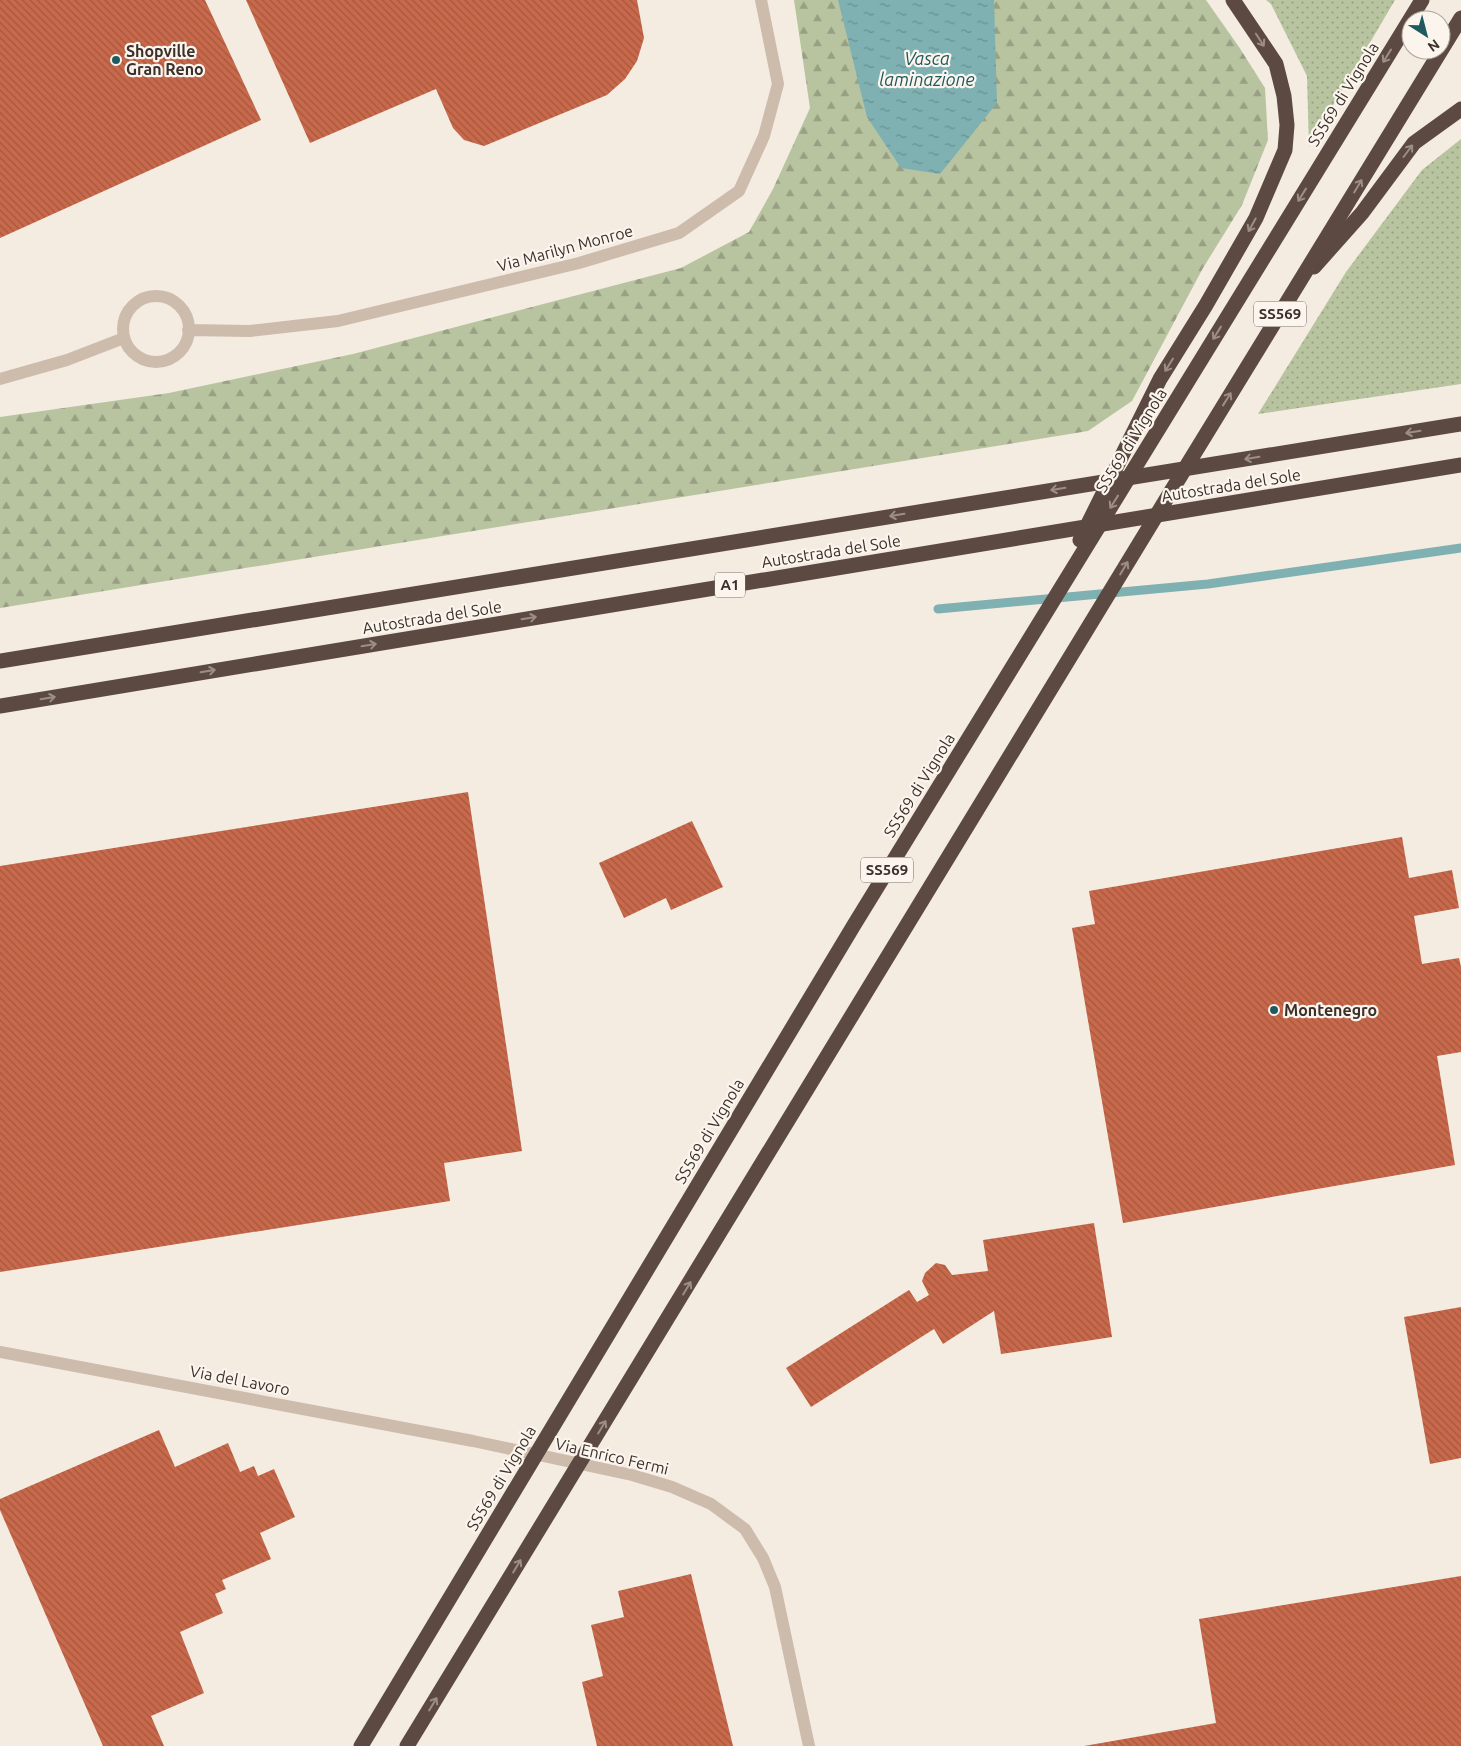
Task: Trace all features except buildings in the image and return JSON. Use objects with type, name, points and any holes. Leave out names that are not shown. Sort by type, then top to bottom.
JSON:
[{"type":"highway","points":[[1036,628],[1160,379],[1206,305],[1256,218],[1285,150],[1287,125],[1284,96],[1276,64],[1232,0]]},
{"type":"highway","name":"SS569 di Vignola","points":[[361,1746],[854,925],[1422,0]]},
{"type":"highway","name":"SS569","points":[[407,1746],[1461,18]]},
{"type":"highway","points":[[1299,283],[1362,213],[1414,143],[1461,109]]},
{"type":"highway","name":"Autostrada del Sole","points":[[0,661],[1461,424]]},
{"type":"highway","name":"Autostrada del Sole","points":[[0,706],[1461,465]]},
{"type":"street","name":"Via Marilyn Monroe","points":[[188,330],[250,331],[338,321],[579,263],[679,233],[739,191],[764,136],[778,84],[760,0]]},
{"type":"street","points":[[154,296],[165,297],[175,302],[187,319],[186,341],[181,350],[172,357],[162,361],[151,362],[141,358],[132,352],[124,338],[124,322],[128,312],[134,304],[144,298],[154,296]]},
{"type":"street","points":[[0,379],[67,360],[124,338]]},
{"type":"street","name":"Via del Lavoro","points":[[0,1352],[473,1441]]},
{"type":"street","name":"Via Enrico Fermi","points":[[473,1441],[632,1475],[672,1487],[711,1504],[744,1529],[763,1558],[775,1587],[809,1746]]},
{"type":"green space","points":[[794,0],[1206,0],[1265,88],[1268,140],[1242,205],[1203,268],[1132,401],[1088,431],[0,608],[0,417],[169,393],[353,354],[681,268],[749,232],[773,189],[810,108]]},
{"type":"green space","points":[[1266,0],[1395,0],[1309,146],[1307,76],[1271,4]]},
{"type":"green space","points":[[1461,139],[1461,384],[1258,414],[1346,272],[1422,170]]},
{"type":"water","name":"Vasca laminazione","points":[[838,0],[994,0],[997,103],[940,174],[901,168],[867,117]]},
{"type":"waterway","points":[[938,609],[1208,584],[1461,548]]},
{"type":"place","name":"Shopville Gran Reno","points":[[116,60]]},
{"type":"place","name":"Montenegro","points":[[1274,1010]]}]
